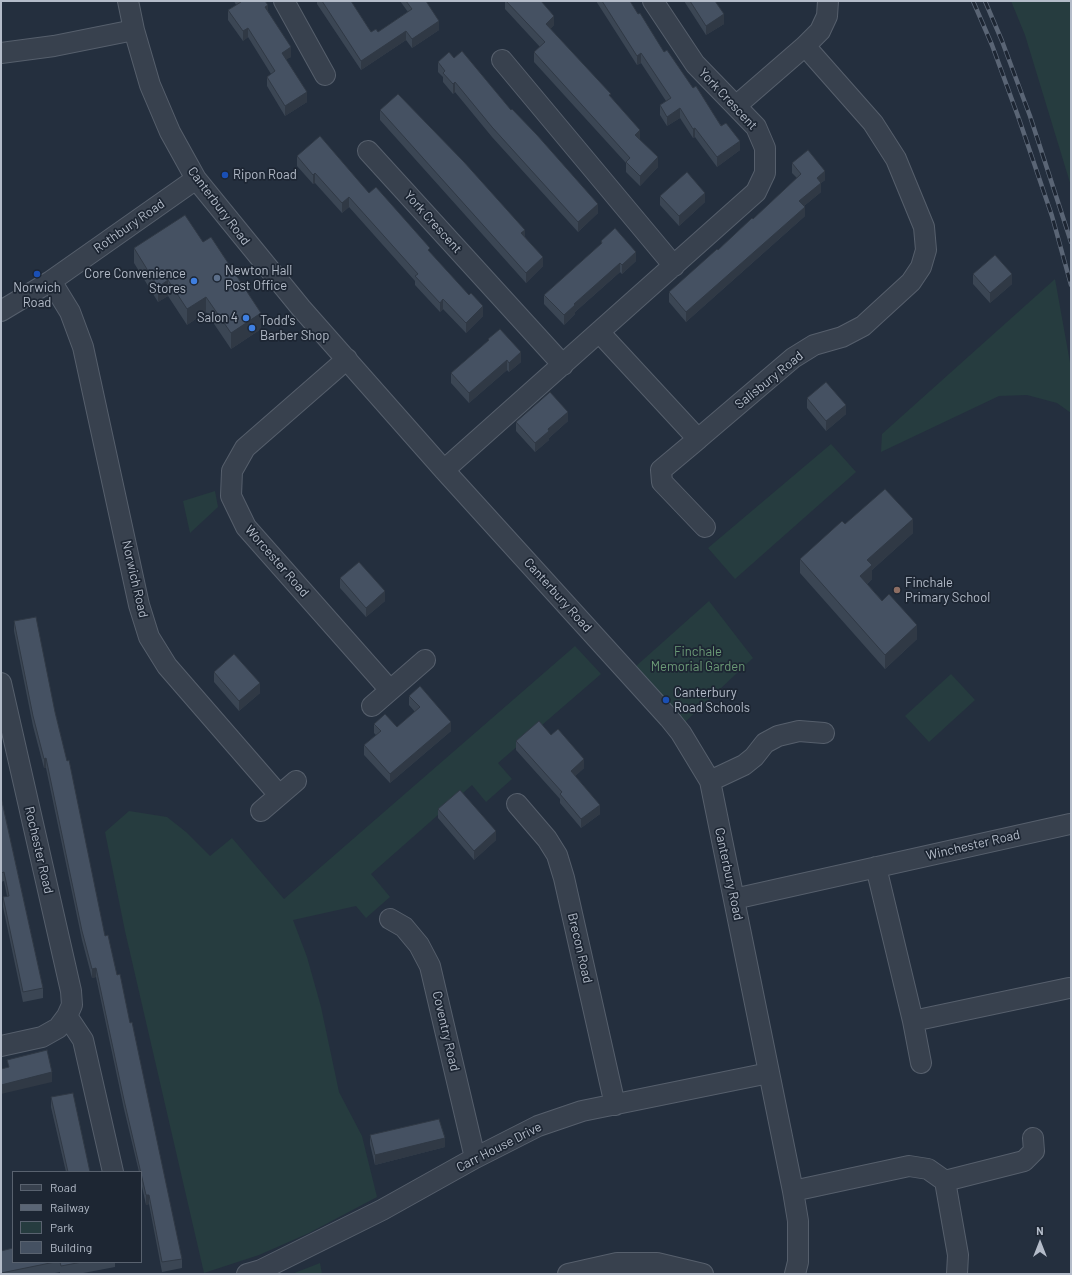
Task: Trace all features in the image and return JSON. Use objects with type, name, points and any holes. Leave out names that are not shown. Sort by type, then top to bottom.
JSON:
[{"type":"street","name":"Canterbury Road","points":[[128,1],[134,30],[150,85],[170,132],[196,179],[301,308],[444,470],[669,718],[681,733],[710,781],[794,1191],[798,1221],[798,1262],[795,1274]]},
{"type":"street","points":[[284,1],[325,75]]},
{"type":"street","name":"York Crescent","points":[[444,470],[756,192],[765,173],[765,148],[756,127],[695,64],[653,1]]},
{"type":"street","points":[[736,105],[820,32],[827,16],[828,1]]},
{"type":"street","points":[[1,53],[54,46],[134,30]]},
{"type":"street","name":"Salisbury Road","points":[[705,527],[662,482],[661,470],[793,358],[814,345],[842,337],[863,326],[911,282],[921,267],[926,250],[924,227],[896,159],[873,123],[805,46]]},
{"type":"street","points":[[502,60],[674,266]]},
{"type":"street","name":"York Crescent","points":[[368,151],[563,365]]},
{"type":"street","name":"Rothbury Road","points":[[1,312],[51,281],[196,179]]},
{"type":"street","name":"Norwich Road","points":[[51,281],[70,312],[83,347],[139,605],[149,637],[167,666],[279,795]]},
{"type":"street","points":[[600,332],[698,439]]},
{"type":"street","name":"Worcester Road","points":[[347,359],[245,448],[232,471],[231,496],[246,527],[390,690]]},
{"type":"street","points":[[372,706],[425,660]]},
{"type":"street","name":"Rochester Road","points":[[1,682],[71,991],[72,1005],[67,1016],[58,1028],[42,1037],[1,1046]]},
{"type":"street","points":[[710,781],[744,765],[754,757],[765,743],[778,736],[799,731],[824,733]]},
{"type":"street","points":[[261,811],[296,781]]},
{"type":"street","name":"Brecon Road","points":[[517,804],[547,839],[557,855],[564,878],[615,1105]]},
{"type":"street","name":"Winchester Road","points":[[734,898],[1070,824]]},
{"type":"street","points":[[876,867],[913,1021],[921,1063]]},
{"type":"street","name":"Coventry Road","points":[[390,919],[404,927],[419,945],[430,966],[475,1158]]},
{"type":"street","points":[[913,1021],[1069,988]]},
{"type":"street","points":[[67,1016],[83,1040],[113,1171]]},
{"type":"street","name":"Carr House Drive","points":[[247,1274],[261,1270],[382,1210],[475,1158],[538,1126],[582,1111],[769,1073]]},
{"type":"street","points":[[945,1181],[1024,1161],[1034,1151],[1032,1138]]},
{"type":"street","points":[[794,1191],[909,1166],[928,1169],[945,1181],[958,1255],[957,1274]]},
{"type":"street","points":[[568,1274],[617,1263],[657,1263],[703,1274]]},
{"type":"green space","points":[[1011,1],[1071,1],[1071,186],[1025,35]]},
{"type":"green space","points":[[1055,279],[1071,368],[1071,413],[1057,403],[1027,395],[999,396],[881,452],[882,434]]},
{"type":"green space","points":[[831,444],[856,472],[735,579],[708,548]]},
{"type":"green space","points":[[215,491],[218,507],[190,533],[183,501]]},
{"type":"green space","name":"Finchale Memorial Garden","points":[[709,601],[753,658],[684,723],[635,667]]},
{"type":"green space","points":[[575,646],[601,674],[498,763],[512,779],[486,802],[472,785],[371,874],[390,897],[366,918],[356,906],[293,920],[307,957],[321,1007],[339,1092],[362,1136],[377,1197],[309,1233],[259,1255],[204,1273],[125,931],[105,832],[129,811],[167,817],[186,832],[210,856],[232,838],[284,899]]},
{"type":"green space","points":[[951,674],[975,700],[929,742],[905,716]]},
{"type":"green space","points":[[320,1263],[322,1274],[292,1274]]},
{"type":"building","points":[[240,1],[265,1],[268,5],[265,7],[291,47],[282,53],[307,92],[285,106],[267,77],[275,71],[248,28],[243,31],[228,10],[241,2]]},
{"type":"building","points":[[322,1],[351,1],[371,32],[376,29],[378,32],[412,9],[406,1],[426,1],[439,21],[412,39],[406,31],[361,61]]},
{"type":"building","points":[[506,1],[541,1],[554,16],[546,24],[611,94],[609,95],[640,130],[635,135],[658,157],[640,176],[626,162],[630,158],[534,52],[545,42]]},
{"type":"building","points":[[602,1],[630,1],[638,14],[640,13],[664,52],[667,50],[693,88],[696,86],[721,126],[726,123],[740,141],[717,157],[695,128],[693,129],[680,108],[667,117],[660,105],[671,98],[641,53],[637,56]]},
{"type":"building","points":[[690,1],[715,1],[724,14],[706,26]]},
{"type":"building","points":[[462,51],[511,110],[512,109],[537,135],[598,204],[578,222],[492,127],[455,82],[453,84],[443,73],[445,71],[438,62],[449,52],[454,58]]},
{"type":"building","points":[[398,94],[464,162],[525,230],[521,233],[543,257],[526,273],[380,110]]},
{"type":"building","points":[[320,136],[369,193],[376,187],[430,248],[428,250],[469,295],[471,293],[483,306],[466,323],[443,299],[440,303],[415,276],[418,274],[349,197],[342,203],[315,173],[313,175],[297,156]]},
{"type":"building","points":[[808,150],[825,171],[817,178],[821,183],[799,201],[805,207],[686,312],[669,292],[717,249],[718,250],[752,218],[753,219],[801,174],[792,163]]},
{"type":"building","points":[[687,172],[705,193],[679,216],[660,196]]},
{"type":"building","points":[[185,215],[203,242],[211,237],[261,313],[231,333],[206,297],[187,309],[168,280],[158,287],[134,248]]},
{"type":"building","points":[[615,228],[636,252],[622,265],[620,263],[574,304],[575,305],[564,315],[544,295],[602,243],[601,241]]},
{"type":"building","points":[[995,255],[1012,274],[990,293],[973,274]]},
{"type":"building","points":[[500,329],[521,352],[509,363],[507,360],[469,393],[451,373]]},
{"type":"building","points":[[826,382],[846,405],[826,421],[807,398]]},
{"type":"building","points":[[550,392],[568,412],[548,429],[549,431],[535,443],[516,422]]},
{"type":"building","points":[[885,489],[913,519],[867,560],[872,565],[860,576],[882,601],[889,594],[917,625],[885,655],[800,559],[842,521],[845,524]]},
{"type":"building","points":[[359,562],[385,591],[366,608],[340,578]]},
{"type":"building","points":[[36,617],[55,712],[67,761],[69,760],[105,936],[108,935],[117,975],[120,974],[130,1023],[132,1022],[182,1259],[162,1262],[149,1195],[146,1195],[142,1171],[140,1171],[124,1100],[96,968],[92,969],[82,931],[46,758],[44,759],[33,716],[14,621]]},
{"type":"building","points":[[234,654],[260,683],[239,701],[214,672]]},
{"type":"building","points":[[420,686],[451,722],[390,774],[364,745],[381,731],[374,724],[385,714],[397,727],[420,707],[409,696]]},
{"type":"building","points":[[539,721],[551,735],[558,729],[584,759],[571,771],[600,805],[581,819],[560,794],[562,792],[516,741]]},
{"type":"building","points":[[460,790],[496,831],[474,851],[438,809]]},
{"type":"building","points":[[1,797],[43,988],[23,992],[3,897],[9,896],[4,872],[1,873]]},
{"type":"building","points":[[47,1050],[52,1072],[1,1085],[1,1069],[9,1067],[7,1060]]},
{"type":"building","points":[[73,1093],[90,1171],[68,1171],[51,1097]]},
{"type":"building","points":[[439,1119],[445,1138],[375,1155],[370,1135]]},
{"type":"building","points":[[12,1248],[12,1263],[50,1263],[1,1273],[1,1251]]},
{"type":"building","points":[[60,1263],[77,1263],[61,1266]]},
{"type":"railway","points":[[973,1],[992,45],[1019,119],[1052,216],[1071,285]]},
{"type":"railway","points":[[985,1],[1002,41],[1030,116],[1071,242]]},
{"type":"place","name":"Ripon Road","points":[[225,175]]},
{"type":"place","name":"Norwich Road","points":[[37,274]]},
{"type":"place","name":"Newton Hall Post Office","points":[[217,278]]},
{"type":"place","name":"Core Convenience Stores","points":[[194,281]]},
{"type":"place","name":"Salon 4","points":[[246,318]]},
{"type":"place","name":"Todd's Barber Shop","points":[[252,328]]},
{"type":"place","name":"Finchale Primary School","points":[[897,590]]},
{"type":"place","name":"Canterbury Road Schools","points":[[666,700]]}]
